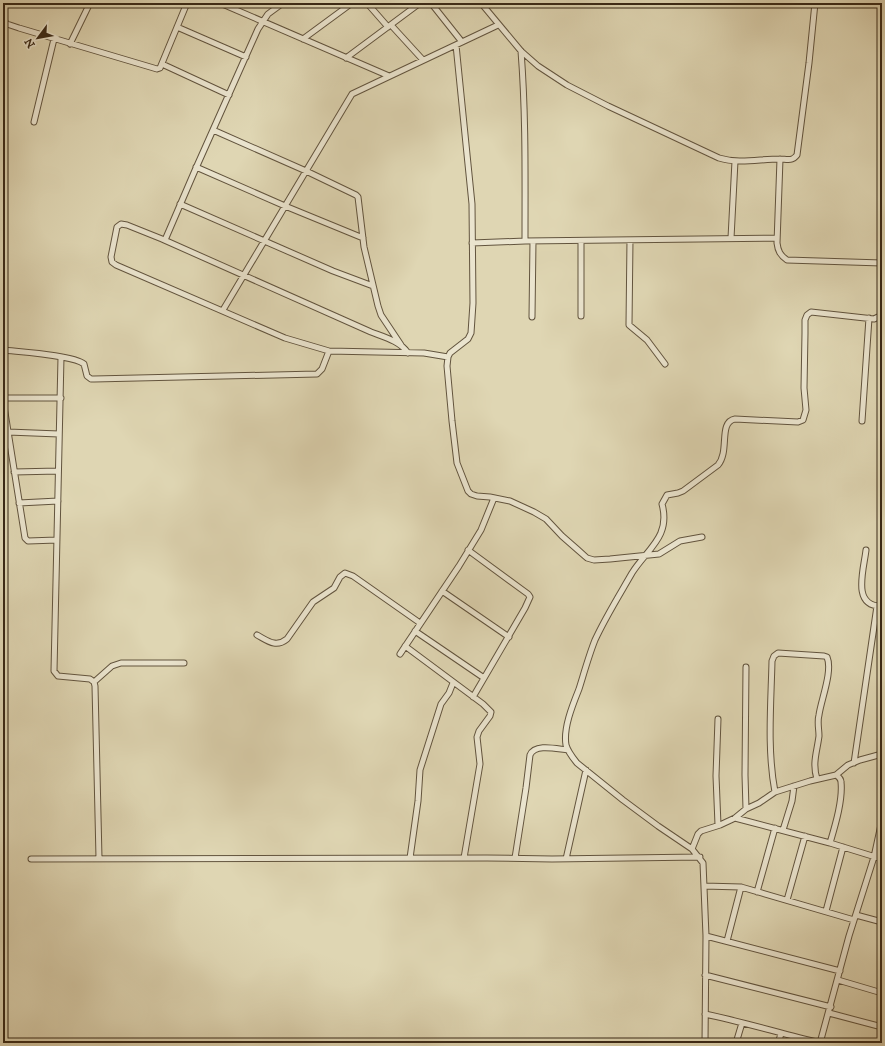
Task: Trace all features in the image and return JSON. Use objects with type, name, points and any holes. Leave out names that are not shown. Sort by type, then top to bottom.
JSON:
[{"type":"street","points":[[70,44],[90,3]]},
{"type":"street","points":[[3,20],[7,24],[54,39],[159,69],[187,3]]},
{"type":"street","points":[[220,3],[388,76]]},
{"type":"street","points":[[165,240],[196,167],[262,21],[268,14],[283,3]]},
{"type":"street","points":[[303,39],[352,3]]},
{"type":"street","points":[[367,3],[423,60]]},
{"type":"street","points":[[346,58],[420,3]]},
{"type":"street","points":[[431,3],[462,42]]},
{"type":"street","points":[[481,3],[521,52],[534,63],[567,85],[719,158],[735,161],[791,159],[797,155],[815,3]]},
{"type":"street","points":[[223,310],[352,94],[498,25]]},
{"type":"street","points":[[177,27],[246,57]]},
{"type":"street","points":[[34,122],[54,39]]},
{"type":"street","points":[[456,45],[471,196],[473,303],[471,333],[468,339],[450,353],[447,366],[457,463],[465,484],[471,494],[510,501],[546,519],[562,536],[587,558],[594,560],[663,553],[680,541],[702,537]]},
{"type":"street","points":[[521,52],[524,84],[525,241]]},
{"type":"street","points":[[162,64],[229,95]]},
{"type":"street","points":[[213,130],[356,194],[358,197],[363,238],[373,286],[381,314],[401,345],[408,353]]},
{"type":"street","points":[[780,159],[777,238],[778,251],[782,256],[787,260],[882,263]]},
{"type":"street","points":[[731,238],[735,161]]},
{"type":"street","points":[[196,167],[363,238]]},
{"type":"street","points":[[180,204],[333,271],[373,286]]},
{"type":"street","points":[[401,345],[165,240],[127,225],[121,224],[117,227],[111,257],[112,262],[116,265],[285,338],[329,351],[408,353],[448,357]]},
{"type":"street","points":[[472,243],[777,238]]},
{"type":"street","points":[[630,240],[629,325],[647,340],[665,364]]},
{"type":"street","points":[[532,317],[533,241]]},
{"type":"street","points":[[581,241],[581,316]]},
{"type":"street","points":[[705,1043],[706,936],[703,863],[700,857],[692,849],[652,822],[586,770],[571,755],[566,745],[567,730],[572,708],[596,640],[634,571],[660,537],[664,513],[662,504],[667,495],[683,491],[722,461],[724,455],[727,422],[730,420],[798,422],[803,420],[806,410],[804,388],[805,333],[807,315],[811,312],[878,318],[882,307]]},
{"type":"street","points":[[862,421],[868,318]]},
{"type":"street","points":[[3,350],[61,356],[83,363],[87,376],[91,379],[317,374],[322,369],[329,351]]},
{"type":"street","points":[[61,356],[54,671],[58,676],[90,679],[94,682]]},
{"type":"street","points":[[57,540],[27,540],[25,538],[3,399],[61,398]]},
{"type":"street","points":[[8,432],[59,434]]},
{"type":"street","points":[[14,472],[58,471]]},
{"type":"street","points":[[400,654],[481,530],[494,498]]},
{"type":"street","points":[[19,503],[58,501]]},
{"type":"street","points":[[468,550],[530,597],[527,605],[473,697]]},
{"type":"street","points":[[854,763],[879,606],[868,602],[864,598],[861,591],[866,550]]},
{"type":"street","points":[[257,635],[276,644],[283,643],[313,602],[334,588],[340,577],[345,573],[353,576],[420,623]]},
{"type":"street","points":[[442,591],[508,637]]},
{"type":"street","points":[[415,631],[484,678]]},
{"type":"street","points":[[405,646],[483,704],[491,712],[490,716],[478,731],[477,737],[480,764],[464,858]]},
{"type":"street","points":[[776,792],[773,778],[771,738],[772,661],[774,656],[778,653],[824,656],[827,657],[829,661],[826,686],[819,715],[819,734],[815,751],[814,771],[817,779]]},
{"type":"street","points":[[94,682],[116,664],[184,663]]},
{"type":"street","points":[[746,667],[744,775],[746,808]]},
{"type":"street","points":[[94,682],[96,698],[99,858]]},
{"type":"street","points":[[410,858],[418,801],[420,770],[441,704],[449,693],[453,683]]},
{"type":"street","points":[[449,693],[462,689]]},
{"type":"street","points":[[718,720],[716,776],[718,826]]},
{"type":"street","points":[[514,858],[530,755],[532,751],[535,748],[568,750]]},
{"type":"street","points":[[692,849],[698,834],[701,831],[718,826],[735,818],[746,808],[760,803],[776,792],[817,779],[836,775],[854,763],[882,754]]},
{"type":"street","points":[[566,859],[586,770]]},
{"type":"street","points":[[830,843],[837,817],[840,796],[841,782],[840,778],[836,775]]},
{"type":"street","points":[[783,830],[792,802],[794,786]]},
{"type":"street","points":[[735,818],[805,836],[882,859]]},
{"type":"street","points":[[705,1014],[820,1043],[855,917],[874,857],[882,820]]},
{"type":"street","points":[[757,892],[775,828]]},
{"type":"street","points":[[787,900],[805,836]]},
{"type":"street","points":[[826,911],[843,847]]},
{"type":"street","points":[[31,859],[566,859],[700,857]]},
{"type":"street","points":[[704,886],[741,887],[826,911],[882,922]]},
{"type":"street","points":[[727,941],[741,887]]},
{"type":"street","points":[[706,936],[840,972]]},
{"type":"street","points":[[705,975],[830,1010],[882,1027]]},
{"type":"street","points":[[838,980],[882,993]]},
{"type":"street","points":[[736,1043],[742,1023]]},
{"type":"street","points":[[778,1043],[781,1034]]}]
